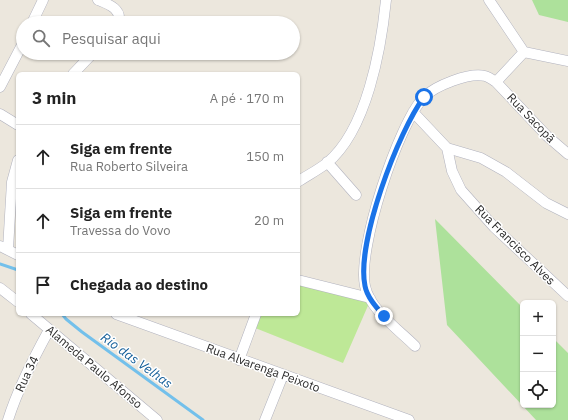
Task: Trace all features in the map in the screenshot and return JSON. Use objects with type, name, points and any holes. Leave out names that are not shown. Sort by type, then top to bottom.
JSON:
[{"type":"street","points":[[35,16],[43,0]]},
{"type":"street","points":[[98,0],[114,7],[119,16]]},
{"type":"street","points":[[300,180],[327,162],[343,144],[356,121],[370,90],[386,0]]},
{"type":"street","points":[[490,0],[524,52],[568,61]]},
{"type":"street","points":[[415,346],[384,316],[370,298],[365,285],[364,260],[368,237],[381,191],[404,129],[413,112],[424,97],[434,90],[462,78],[476,75],[487,76],[496,82],[524,52]]},
{"type":"street","points":[[0,87],[16,56]]},
{"type":"street","points":[[75,72],[86,60]]},
{"type":"street","name":"Rua Sacopã","points":[[496,82],[547,136],[568,154]]},
{"type":"street","points":[[413,112],[447,148],[481,158],[506,172],[546,203],[568,214]]},
{"type":"street","points":[[0,114],[16,124]]},
{"type":"street","name":"Rua Francisco Alves","points":[[447,148],[452,170],[461,190],[494,227],[568,296]]},
{"type":"street","points":[[327,162],[356,195]]},
{"type":"street","points":[[16,167],[12,182],[4,248],[16,254]]},
{"type":"street","points":[[300,280],[370,298]]},
{"type":"street","points":[[0,288],[16,300]]},
{"type":"street","name":"Alameda Paulo Afonso","points":[[33,316],[157,420]]},
{"type":"street","name":"Rua Alvarenga Peixoto","points":[[121,316],[239,360],[409,420]]},
{"type":"street","points":[[239,360],[255,316]]},
{"type":"street","name":"Rua 34","points":[[8,420],[14,402],[32,362],[49,330]]},
{"type":"street","points":[[265,420],[283,375]]},
{"type":"green space","points":[[532,0],[568,0],[568,22],[539,15]]},
{"type":"green space","points":[[435,219],[520,305],[520,403],[447,325]]},
{"type":"green space","points":[[300,283],[370,301],[343,363],[253,327],[257,316],[300,316]]},
{"type":"green space","points":[[556,341],[568,353],[568,420],[536,420],[525,408],[556,408]]},
{"type":"waterway","name":"Rio das Velhas","points":[[0,264],[16,269]]},
{"type":"waterway","name":"Rio das Velhas","points":[[64,316],[82,332],[203,420]]},
{"type":"route","points":[[384,316],[369,297],[365,285],[364,260],[368,237],[381,191],[404,129],[413,112],[424,97]]}]
